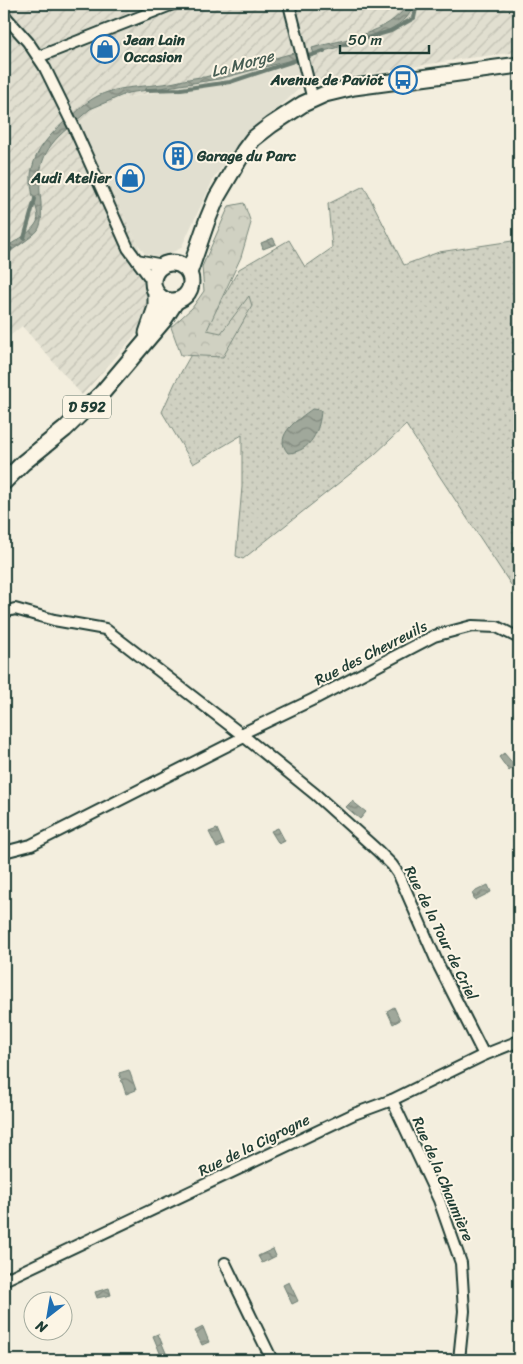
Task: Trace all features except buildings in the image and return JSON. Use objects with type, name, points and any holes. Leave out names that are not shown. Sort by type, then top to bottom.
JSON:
[{"type":"main road","points":[[207,221],[187,250],[154,276],[155,287],[165,300],[176,301],[188,292],[191,283],[189,273],[217,197],[253,139],[271,125],[325,94],[354,87],[519,65]]},
{"type":"main road","points":[[168,264],[179,264],[189,273]]},
{"type":"main road","name":"D 592","points":[[143,343],[156,307],[155,287]]},
{"type":"main road","name":"D 592","points":[[4,482],[23,463],[65,429],[102,393],[162,322],[176,301]]},
{"type":"main road","name":"D 592","points":[[4,472],[23,463]]},
{"type":"street","points":[[38,57],[173,4]]},
{"type":"street","points":[[289,4],[313,100]]},
{"type":"street","points":[[4,15],[28,42],[38,57],[71,121],[128,248],[155,287]]},
{"type":"street","points":[[137,260],[146,263],[168,264]]},
{"type":"street","name":"Rue de la Tour de Criel","points":[[4,612],[15,609],[54,620],[105,629],[315,794],[392,865],[399,875],[438,964],[484,1055]]},
{"type":"street","name":"Rue des Chevreuils","points":[[242,735],[434,636],[472,626],[496,627],[519,638]]},
{"type":"street","points":[[4,852],[31,846],[242,735]]},
{"type":"street","name":"Rue de la Cigrogne","points":[[4,1280],[354,1114],[392,1100],[484,1055],[519,1041]]},
{"type":"street","name":"Rue de la Chaumière","points":[[392,1100],[439,1200],[461,1264],[464,1311],[459,1360]]},
{"type":"street","points":[[225,1263],[272,1360]]},
{"type":"shaded area","points":[[17,4],[519,4],[519,52],[460,59],[303,85],[300,57],[205,84],[124,98],[100,107],[79,124],[138,244],[149,308],[136,334],[82,395],[22,326],[4,341],[4,15]]},
{"type":"shaded area","points":[[300,56],[303,85],[237,147],[214,178],[181,248],[163,257],[145,254],[138,244],[79,124],[100,107],[124,98],[205,84]]},
{"type":"green space","points":[[364,186],[404,265],[439,252],[519,240],[519,597],[406,425],[374,455],[243,559],[236,556],[242,487],[242,435],[193,464],[162,412],[175,383],[239,269],[289,240],[305,267],[332,248],[328,204]]},
{"type":"green space","points":[[244,203],[251,223],[241,257],[207,330],[221,333],[249,296],[252,306],[223,357],[181,355],[171,327],[192,308],[204,291],[202,267],[229,206]]},
{"type":"water","points":[[408,4],[415,4],[407,17],[388,30],[363,40],[314,54],[312,48],[378,29],[400,14]]},
{"type":"water","points":[[301,51],[303,57],[219,79],[128,93],[90,109],[75,122],[73,116],[93,99],[114,90],[205,77]]},
{"type":"water","points":[[65,121],[68,128],[52,144],[43,161],[40,180],[40,227],[32,236],[4,255],[4,248],[25,235],[37,222],[38,215],[32,189],[31,172],[37,155],[45,142]]},
{"type":"water","points":[[273,238],[276,244],[263,249],[261,243]]},
{"type":"water","points":[[312,409],[321,410],[319,425],[313,439],[303,449],[288,453],[283,440],[285,434],[294,423]]},
{"type":"water","points":[[504,753],[515,766],[509,771],[499,757]]},
{"type":"water","points":[[352,801],[366,812],[360,819],[346,807]]},
{"type":"water","points":[[278,828],[285,841],[279,844],[271,831]]},
{"type":"water","points":[[217,829],[224,845],[217,848],[209,832]]},
{"type":"water","points":[[488,885],[491,892],[475,900],[472,893]]},
{"type":"water","points":[[394,1007],[400,1020],[393,1024],[387,1011]]},
{"type":"water","points":[[129,1070],[136,1090],[126,1094],[119,1073]]},
{"type":"water","points":[[273,1249],[276,1256],[262,1263],[258,1256]]},
{"type":"water","points":[[289,1282],[298,1301],[292,1304],[283,1285]]},
{"type":"water","points":[[109,1288],[111,1295],[97,1298],[95,1292]]},
{"type":"water","points":[[203,1327],[209,1342],[202,1345],[195,1331]]},
{"type":"water","points":[[158,1334],[169,1360],[163,1360],[153,1336]]},
{"type":"waterway","name":"La Morge","points":[[343,45],[391,31],[414,18],[417,4]]},
{"type":"waterway","name":"La Morge","points":[[147,90],[181,89],[230,82],[324,51]]},
{"type":"waterway","name":"La Morge","points":[[24,238],[35,199]]},
{"type":"waterway","name":"La Morge","points":[[4,256],[11,249]]},
{"type":"place","name":"Jean Lain Occasion","points":[[105,49]]},
{"type":"place","name":"Avenue de Paviot","points":[[403,80]]},
{"type":"place","name":"Garage du Parc","points":[[178,156]]},
{"type":"place","name":"Audi Atelier","points":[[130,178]]}]
